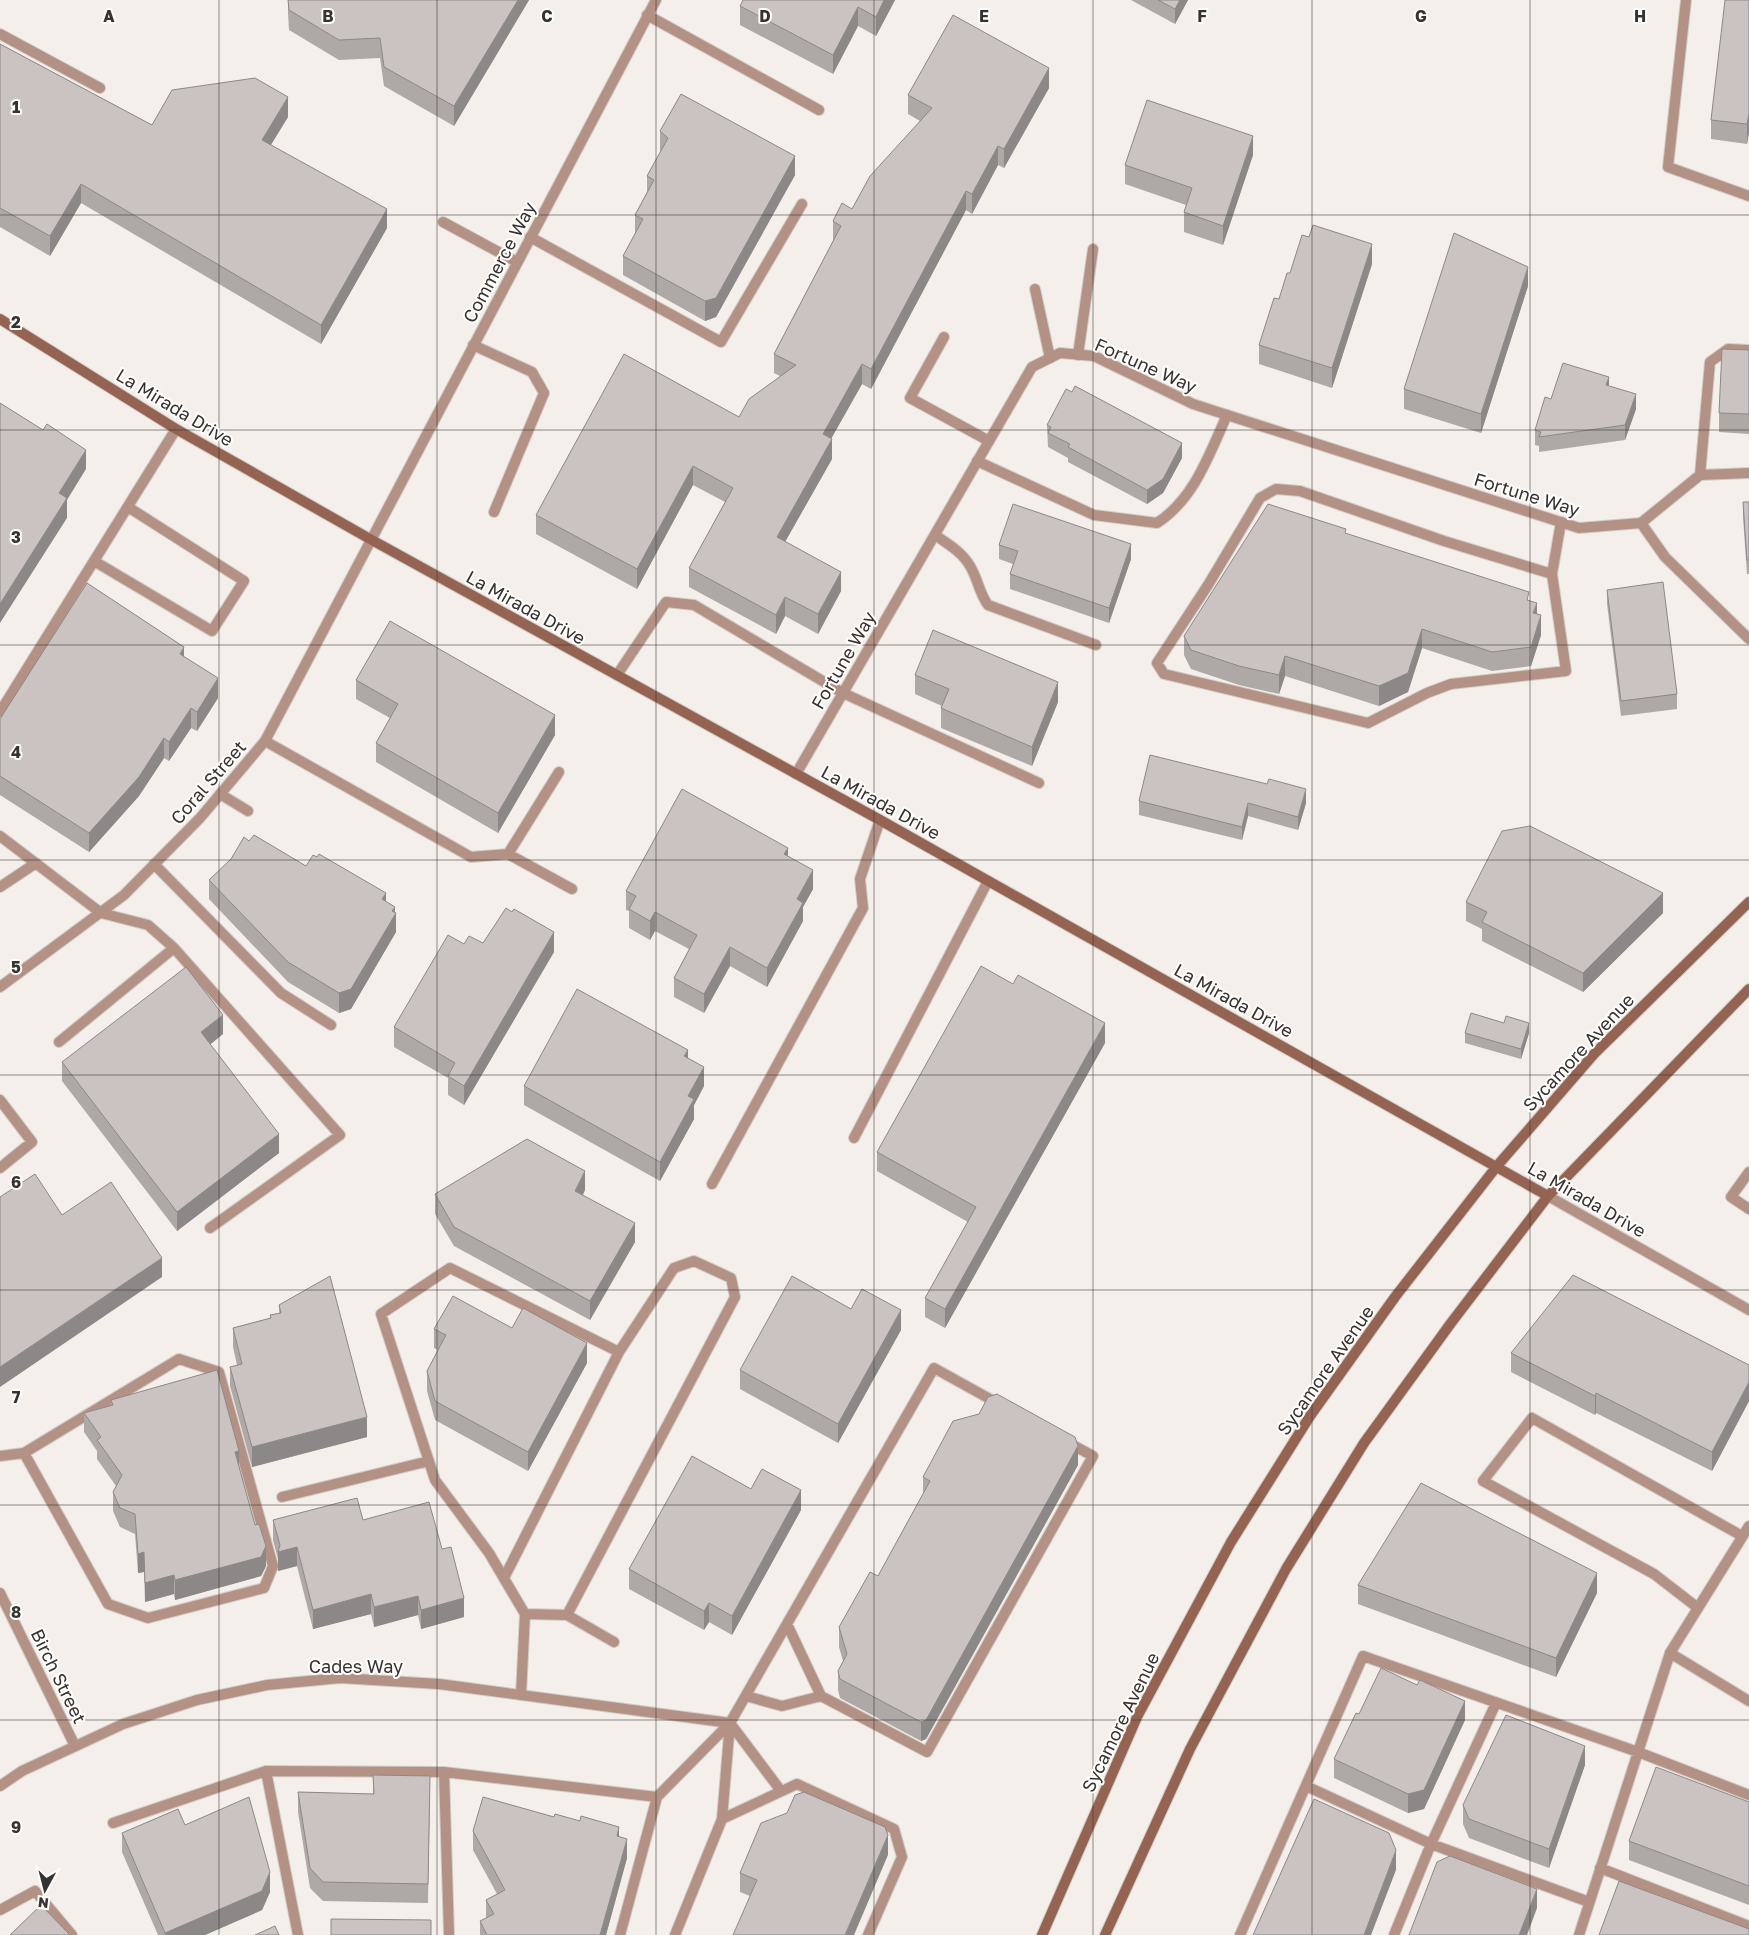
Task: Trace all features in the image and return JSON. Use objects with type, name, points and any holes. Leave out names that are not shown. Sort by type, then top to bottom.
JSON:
[{"type":"main road","name":"La Mirada Drive","points":[[0,319],[176,429],[370,540],[880,820],[1548,1196]]},
{"type":"main road","name":"Sycamore Avenue","points":[[1042,1935],[1138,1717],[1231,1542],[1310,1416],[1395,1297],[1497,1166],[1594,1054],[1749,902]]},
{"type":"main road","points":[[1105,1935],[1190,1749],[1286,1568],[1364,1443],[1451,1322],[1548,1196],[1749,990]]},
{"type":"street","name":"Commerce Way","points":[[370,540],[656,0]]},
{"type":"street","points":[[1686,0],[1668,167],[1749,196]]},
{"type":"street","points":[[647,15],[818,110]]},
{"type":"street","points":[[0,34],[100,88]]},
{"type":"street","points":[[530,237],[721,342],[802,204]]},
{"type":"street","points":[[443,222],[517,262]]},
{"type":"street","points":[[1078,355],[1093,249]]},
{"type":"street","points":[[1035,289],[1050,358]]},
{"type":"street","points":[[944,337],[910,398],[989,440]]},
{"type":"street","points":[[473,345],[532,372],[544,393],[494,512]]},
{"type":"street","points":[[1700,475],[1710,362],[1728,349],[1749,350]]},
{"type":"street","name":"Fortune Way","points":[[796,774],[1032,367],[1060,353],[1094,356],[1193,404],[1579,528],[1641,524]]},
{"type":"street","points":[[977,461],[1094,515],[1157,523],[1175,512],[1202,471],[1227,415]]},
{"type":"street","points":[[0,712],[176,429]]},
{"type":"street","points":[[1749,473],[1700,475],[1641,524],[1665,557],[1749,639]]},
{"type":"street","points":[[1552,574],[1444,541],[1300,491],[1276,489],[1260,498],[1208,585],[1157,663],[1164,674],[1368,723],[1426,693],[1451,684],[1566,671],[1552,574],[1561,522]]},
{"type":"street","points":[[94,561],[212,631],[244,581],[128,507]]},
{"type":"street","points":[[935,535],[960,553],[971,567],[980,596],[988,605],[1096,645]]},
{"type":"street","name":"Coral Street","points":[[0,987],[124,895],[220,794],[265,741],[370,540]]},
{"type":"street","points":[[617,675],[666,602],[694,605],[843,693],[1040,783]]},
{"type":"street","points":[[265,741],[471,857],[508,854],[572,889]]},
{"type":"street","points":[[508,854],[558,772]]},
{"type":"street","points":[[220,794],[248,811]]},
{"type":"street","points":[[712,1184],[863,908],[860,880],[880,820]]},
{"type":"street","points":[[0,836],[100,913],[148,925],[174,948],[340,1136],[210,1228]]},
{"type":"street","points":[[0,887],[36,863]]},
{"type":"street","points":[[154,864],[281,993],[331,1025]]},
{"type":"street","points":[[854,1138],[988,881]]},
{"type":"street","points":[[59,1042],[174,948]]},
{"type":"street","points":[[0,1100],[32,1142],[0,1168]]},
{"type":"street","points":[[1749,1172],[1731,1197],[1749,1209]]},
{"type":"street","name":"La Mirada Drive","points":[[1548,1196],[1749,1310]]},
{"type":"street","points":[[504,1578],[618,1352],[674,1268],[694,1261],[731,1278],[735,1297],[567,1615]]},
{"type":"street","points":[[521,1695],[525,1614],[489,1553],[435,1480],[380,1314],[450,1268],[618,1352]]},
{"type":"street","points":[[0,1456],[24,1453],[179,1359],[219,1372],[273,1566],[264,1588],[148,1618],[108,1604],[24,1453]]},
{"type":"street","points":[[620,1935],[657,1797],[730,1723],[934,1368],[1009,1410]]},
{"type":"street","points":[[1698,1608],[1654,1574],[1483,1481],[1532,1418],[1742,1536]]},
{"type":"street","points":[[787,1624],[821,1696],[927,1752],[1093,1456],[1059,1437]]},
{"type":"street","points":[[282,1497],[429,1461]]},
{"type":"street","points":[[1579,1935],[1670,1653],[1749,1526]]},
{"type":"street","name":"Birch Street","points":[[0,1593],[75,1746]]},
{"type":"street","points":[[525,1614],[567,1615],[614,1642]]},
{"type":"street","points":[[1670,1653],[1749,1701]]},
{"type":"street","points":[[1240,1935],[1363,1656],[1638,1752],[1749,1795]]},
{"type":"street","name":"Cades Way","points":[[0,1786],[22,1771],[123,1724],[197,1700],[268,1685],[340,1678],[439,1684],[730,1723]]},
{"type":"street","points":[[746,1696],[782,1706],[821,1696]]},
{"type":"street","points":[[1394,1935],[1431,1844],[1496,1703]]},
{"type":"street","points":[[730,1723],[781,1791]]},
{"type":"street","points":[[675,1935],[722,1819],[730,1723]]},
{"type":"street","points":[[113,1822],[266,1770],[444,1772],[657,1797]]},
{"type":"street","points":[[266,1770],[298,1935]]},
{"type":"street","points":[[444,1772],[449,1935]]},
{"type":"street","points":[[722,1819],[797,1784],[894,1829],[902,1857],[868,1935]]},
{"type":"street","points":[[1306,1786],[1431,1844],[1589,1902]]},
{"type":"street","points":[[1600,1868],[1749,1926]]},
{"type":"street","points":[[0,1910],[35,1891],[72,1935]]},
{"type":"building","points":[[288,0],[518,0],[454,106],[384,67],[380,38],[339,40],[289,10]]},
{"type":"building","points":[[743,0],[884,0],[876,17],[858,7],[833,55],[740,6]]},
{"type":"building","points":[[1158,0],[1180,0],[1175,9]]},
{"type":"building","points":[[1725,0],[1749,0],[1749,113],[1747,124],[1711,120]]},
{"type":"building","points":[[953,15],[1049,68],[1004,149],[998,146],[972,194],[966,191],[871,369],[862,364],[823,434],[832,439],[777,537],[841,572],[818,614],[785,597],[776,615],[689,568],[733,488],[693,466],[637,569],[536,515],[624,354],[739,417],[749,399],[796,365],[774,354],[841,226],[833,221],[842,203],[852,209],[870,176],[932,108],[908,95]]},
{"type":"building","points":[[0,44],[152,125],[172,90],[255,78],[288,97],[262,140],[387,209],[321,325],[81,184],[50,236],[0,208]]},
{"type":"building","points":[[681,94],[795,156],[716,298],[705,301],[623,256],[643,219],[635,215],[654,180],[647,176],[668,138],[660,131]]},
{"type":"building","points":[[1147,100],[1253,136],[1223,226],[1184,212],[1192,188],[1125,165]]},
{"type":"building","points":[[1313,225],[1372,244],[1332,368],[1259,345],[1274,298],[1279,299],[1287,273],[1290,273],[1302,235],[1309,237]]},
{"type":"building","points":[[1454,233],[1528,267],[1481,414],[1404,389]]},
{"type":"building","points":[[1722,349],[1749,350],[1749,414],[1719,413]]},
{"type":"building","points":[[1563,363],[1609,377],[1606,385],[1636,394],[1625,425],[1539,437],[1541,432],[1535,430],[1545,397],[1551,399]]},
{"type":"building","points":[[1075,386],[1182,443],[1163,479],[1147,490],[1068,447],[1070,444],[1048,433],[1051,427],[1047,425],[1066,389],[1072,392]]},
{"type":"building","points":[[0,403],[43,430],[47,424],[86,450],[59,493],[67,498],[0,604]]},
{"type":"building","points":[[1743,502],[1749,502],[1749,560],[1747,560]]},
{"type":"building","points":[[1013,504],[1131,544],[1109,608],[1010,574],[1018,551],[999,545]]},
{"type":"building","points":[[1268,504],[1346,529],[1345,533],[1529,592],[1527,600],[1537,603],[1533,613],[1541,615],[1531,647],[1492,652],[1422,629],[1408,673],[1379,686],[1285,656],[1279,675],[1239,666],[1191,650],[1184,636]]},
{"type":"building","points":[[1663,582],[1677,694],[1621,701],[1607,590]]},
{"type":"building","points":[[87,583],[184,647],[180,654],[218,678],[197,712],[191,708],[169,742],[164,738],[139,777],[89,833],[0,776],[0,719]]},
{"type":"building","points":[[390,621],[555,715],[498,813],[376,743],[398,704],[356,680]]},
{"type":"building","points":[[933,630],[1058,682],[1032,747],[941,708],[949,689],[915,675]]},
{"type":"building","points":[[1150,755],[1267,784],[1269,779],[1306,789],[1298,817],[1248,803],[1242,827],[1139,801]]},
{"type":"building","points":[[682,789],[788,848],[784,854],[813,870],[797,899],[803,903],[767,968],[730,947],[704,994],[674,978],[697,935],[655,912],[650,921],[629,909],[636,896],[626,891]]},
{"type":"building","points":[[1530,826],[1663,893],[1583,973],[1482,922],[1487,912],[1466,902],[1502,831]]},
{"type":"building","points":[[254,835],[306,866],[313,855],[317,857],[319,854],[386,893],[382,899],[395,907],[392,911],[396,913],[351,989],[339,993],[288,962],[209,880],[231,859],[244,837],[249,841]]},
{"type":"building","points":[[506,908],[512,912],[514,909],[554,932],[464,1086],[448,1076],[455,1063],[394,1027],[448,935],[464,944],[469,936],[483,943]]},
{"type":"building","points":[[981,966],[1013,984],[1018,975],[1105,1023],[945,1309],[925,1298],[976,1207],[877,1152]]},
{"type":"building","points":[[186,967],[223,1015],[201,1032],[279,1134],[177,1212],[62,1062]]},
{"type":"building","points":[[577,989],[688,1050],[684,1056],[704,1067],[688,1096],[694,1099],[660,1162],[524,1086]]},
{"type":"building","points":[[1471,1013],[1504,1023],[1506,1016],[1529,1023],[1521,1049],[1465,1033]]},
{"type":"building","points":[[527,1139],[585,1171],[575,1191],[635,1223],[590,1301],[454,1227],[435,1194]]},
{"type":"building","points":[[35,1174],[62,1215],[111,1182],[162,1258],[0,1367],[0,1197]]},
{"type":"building","points":[[1573,1275],[1749,1365],[1749,1382],[1712,1452],[1596,1393],[1595,1396],[1511,1353]]},
{"type":"building","points":[[330,1276],[367,1417],[252,1447],[230,1367],[242,1364],[233,1328],[271,1318],[270,1315],[281,1313],[279,1305]]},
{"type":"building","points":[[792,1276],[851,1309],[862,1289],[901,1310],[838,1424],[740,1370]]},
{"type":"building","points":[[453,1296],[512,1328],[523,1308],[587,1343],[528,1452],[435,1401],[427,1371],[446,1335],[434,1329]]},
{"type":"building","points":[[217,1370],[239,1451],[235,1452],[255,1525],[259,1524],[266,1546],[261,1557],[175,1580],[174,1575],[145,1583],[144,1552],[138,1554],[135,1514],[120,1508],[113,1492],[122,1475],[97,1440],[101,1437],[84,1413],[113,1405],[111,1400]]},
{"type":"building","points":[[997,1394],[1075,1437],[1078,1446],[926,1720],[921,1722],[840,1679],[838,1671],[847,1654],[839,1627],[870,1572],[878,1576],[930,1481],[923,1477],[953,1421],[979,1414],[988,1397]]},
{"type":"building","points":[[692,1456],[751,1489],[762,1469],[801,1490],[732,1616],[709,1603],[704,1611],[629,1569]]},
{"type":"building","points":[[1421,1483],[1597,1573],[1556,1658],[1358,1585]]},
{"type":"building","points":[[357,1498],[363,1520],[429,1502],[442,1549],[451,1547],[464,1598],[421,1610],[418,1596],[374,1607],[371,1594],[313,1610],[297,1547],[278,1552],[280,1545],[273,1520]]},
{"type":"building","points":[[1381,1668],[1417,1685],[1420,1680],[1465,1701],[1424,1790],[1408,1794],[1334,1759],[1356,1713],[1359,1714]]},
{"type":"building","points":[[1506,1715],[1585,1746],[1549,1849],[1469,1819],[1463,1805]]},
{"type":"building","points":[[1656,1767],[1749,1802],[1749,1886],[1629,1841]]},
{"type":"building","points":[[373,1775],[430,1776],[428,1884],[323,1882],[310,1868],[298,1792],[374,1794]]},
{"type":"building","points":[[804,1792],[885,1827],[888,1835],[845,1935],[733,1935],[757,1880],[740,1873],[761,1823],[787,1813],[795,1795]]},
{"type":"building","points":[[249,1797],[270,1872],[262,1891],[165,1933],[122,1833],[178,1809],[185,1825]]},
{"type":"building","points":[[483,1797],[554,1817],[555,1814],[580,1821],[581,1816],[619,1827],[617,1836],[627,1839],[600,1935],[487,1935],[480,1921],[494,1914],[486,1900],[505,1890],[473,1831]]},
{"type":"building","points":[[1314,1799],[1389,1833],[1396,1850],[1364,1935],[1253,1935]]},
{"type":"building","points":[[1450,1856],[1537,1889],[1519,1935],[1409,1935],[1437,1862]]},
{"type":"building","points":[[1619,1881],[1749,1929],[1749,1935],[1599,1935]]},
{"type":"building","points":[[41,1905],[70,1935],[10,1935]]},
{"type":"building","points":[[331,1919],[431,1920],[431,1935],[331,1935]]},
{"type":"building","points":[[275,1926],[279,1935],[255,1935]]}]
